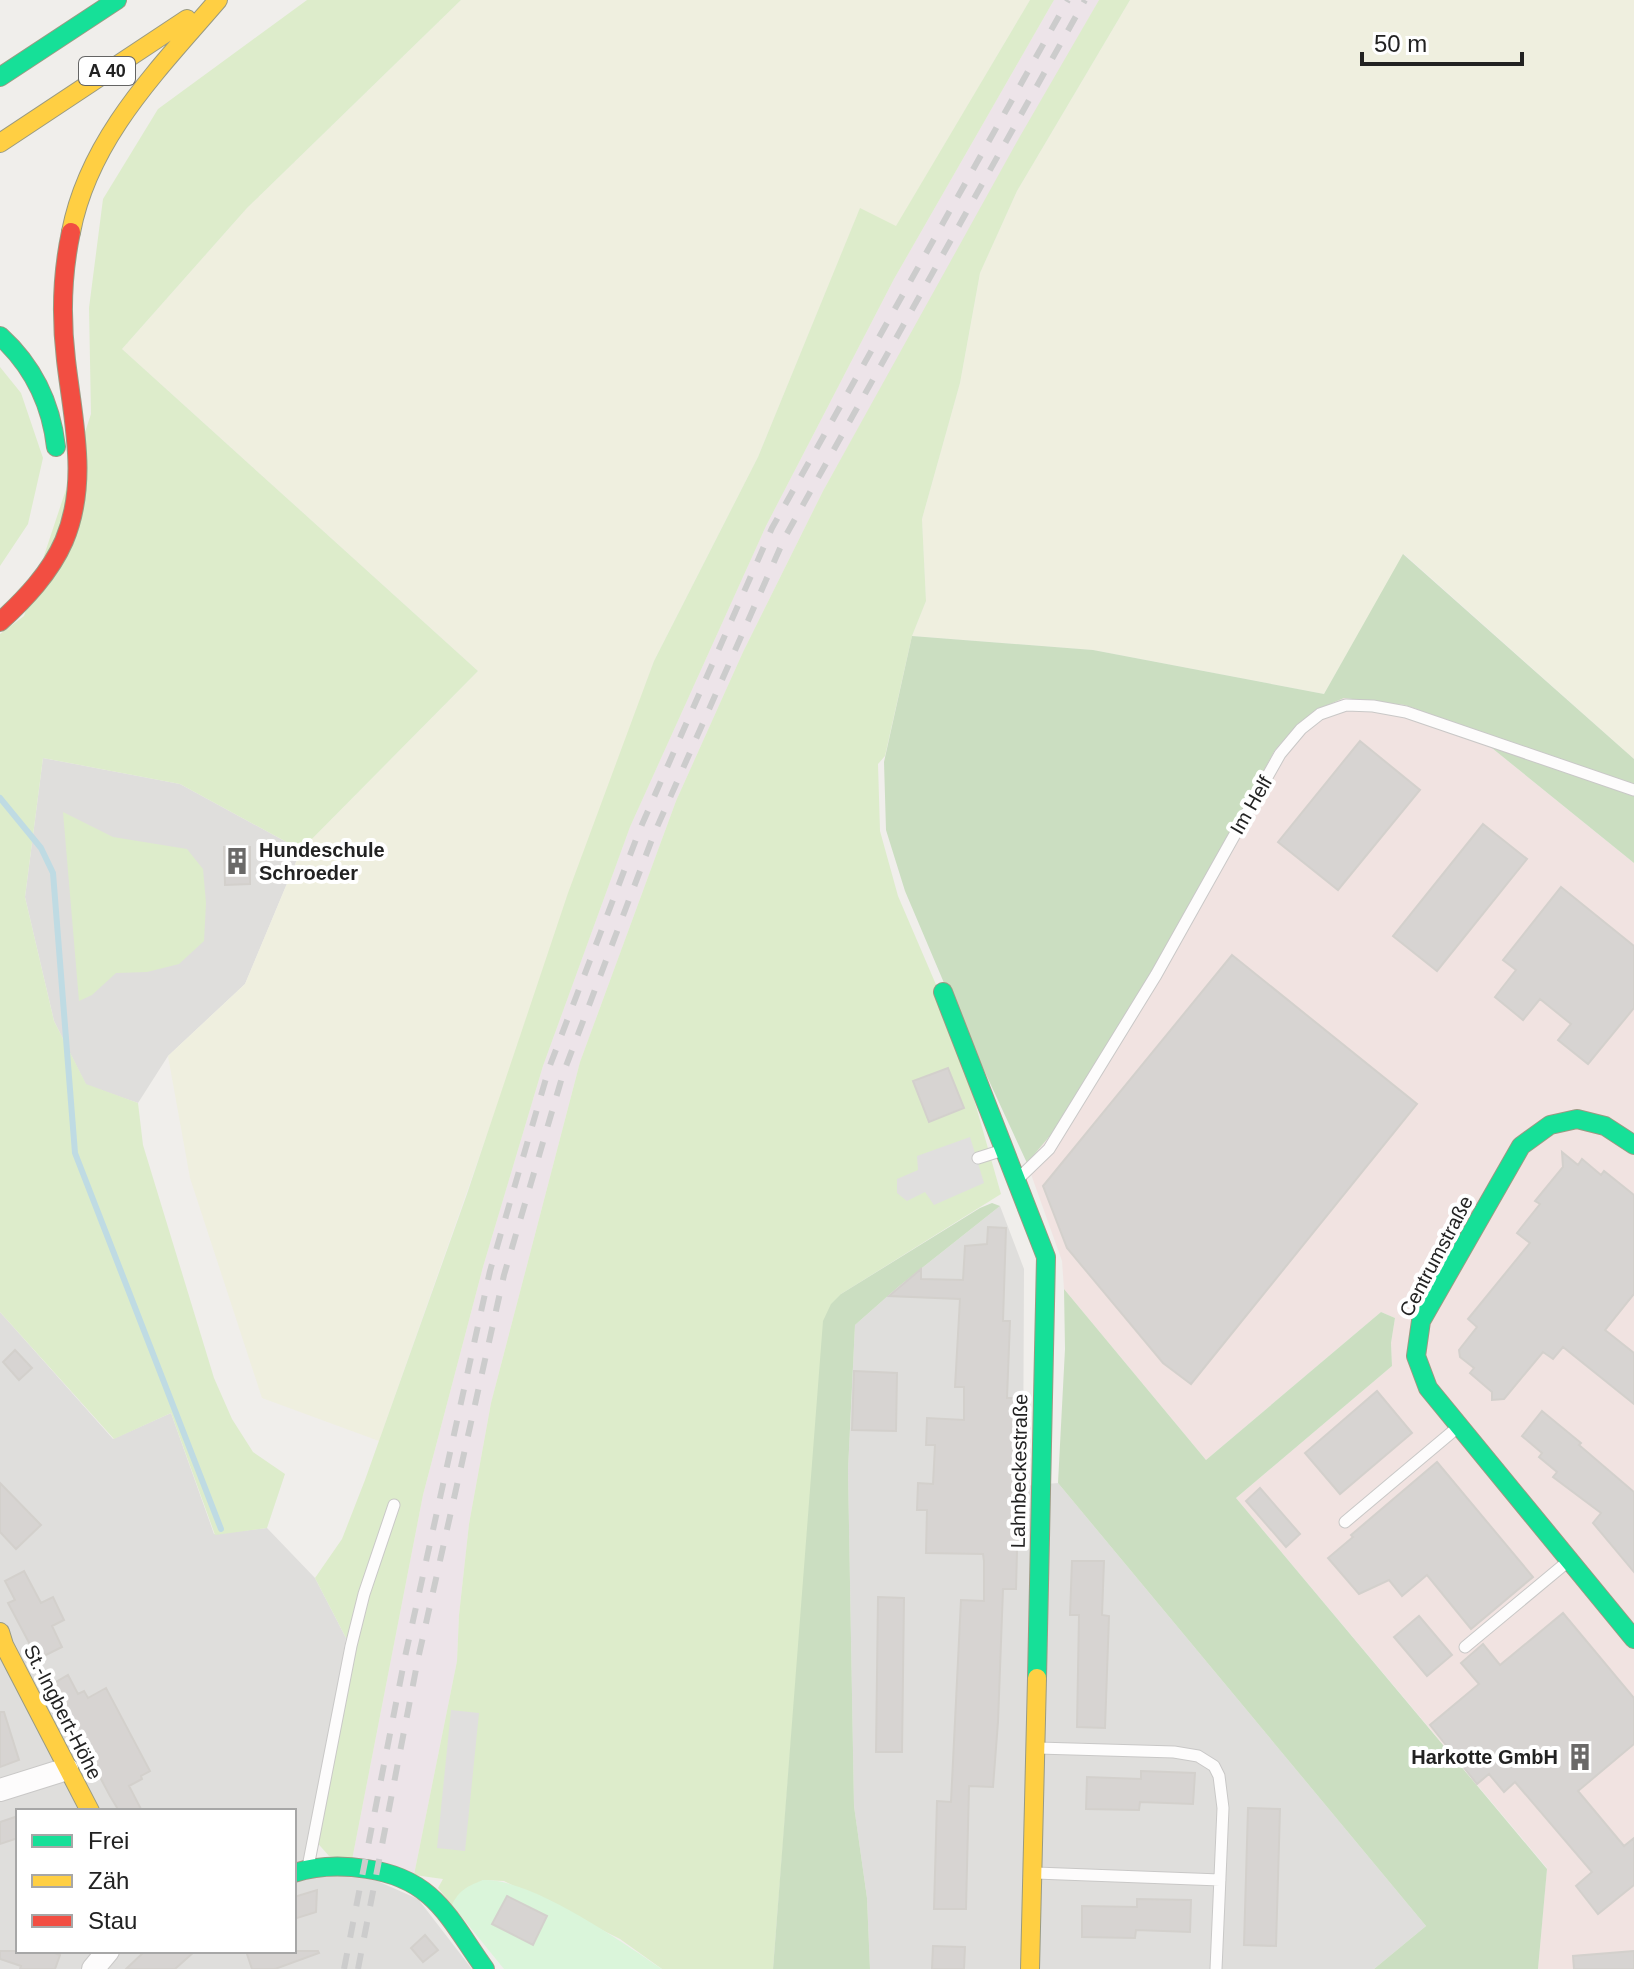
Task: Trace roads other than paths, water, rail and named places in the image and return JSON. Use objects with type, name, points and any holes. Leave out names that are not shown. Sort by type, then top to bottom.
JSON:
[{"type":"main road","name":"A 40","points":[[0,77],[117,0]]},
{"type":"main road","name":"A 40","points":[[0,143],[217,0]]},
{"type":"main road","points":[[0,622],[46,572],[64,542],[74,510],[79,458],[66,360],[63,294],[68,245],[78,202],[108,138],[136,98],[217,0]]},
{"type":"main road","points":[[0,336],[27,365],[40,386],[55,438],[58,468]]},
{"type":"main road","name":"Lahnbeckestraße","points":[[943,992],[1046,1257],[1030,1969]]},
{"type":"main road","name":"Centrumstraße","points":[[1628,1627],[1428,1388],[1416,1356],[1421,1321],[1521,1146],[1537,1131],[1566,1119],[1593,1119],[1614,1129],[1634,1145]]},
{"type":"main road","name":"St.-Ingbert-Höhe","points":[[0,1632],[89,1809]]},
{"type":"main road","points":[[301,1870],[339,1865],[392,1873],[418,1885],[434,1901],[485,1969]]},
{"type":"street","points":[[0,1790],[67,1769]]},
{"type":"street","points":[[93,1969],[106,1953]]},
{"type":"lane","name":"Im Helf","points":[[1016,1180],[1049,1149],[1156,975],[1280,754],[1301,729],[1320,714],[1346,705],[1406,712],[1634,790]]},
{"type":"lane","points":[[978,1158],[1004,1149]]},
{"type":"lane","points":[[1345,1522],[1460,1426]]},
{"type":"lane","points":[[301,1870],[364,1594],[394,1505]]},
{"type":"lane","points":[[1465,1647],[1570,1560]]},
{"type":"lane","points":[[1034,1748],[1174,1752],[1198,1756],[1214,1766],[1219,1776],[1223,1808],[1216,1969]]},
{"type":"lane","points":[[1032,1873],[1220,1880]]},
{"type":"waterway","points":[[0,798],[41,848],[53,873],[75,1153],[221,1529]]},
{"type":"railway","points":[[344,1969],[405,1657],[490,1271],[549,1068],[640,829],[772,528],[1068,0]]},
{"type":"railway","points":[[358,1969],[418,1659],[504,1275],[563,1074],[654,834],[785,537],[1085,0]]},
{"type":"place","name":"Hundeschule Schroeder","points":[[237,861]]},
{"type":"place","name":"Harkotte GmbH","points":[[1580,1757]]}]
